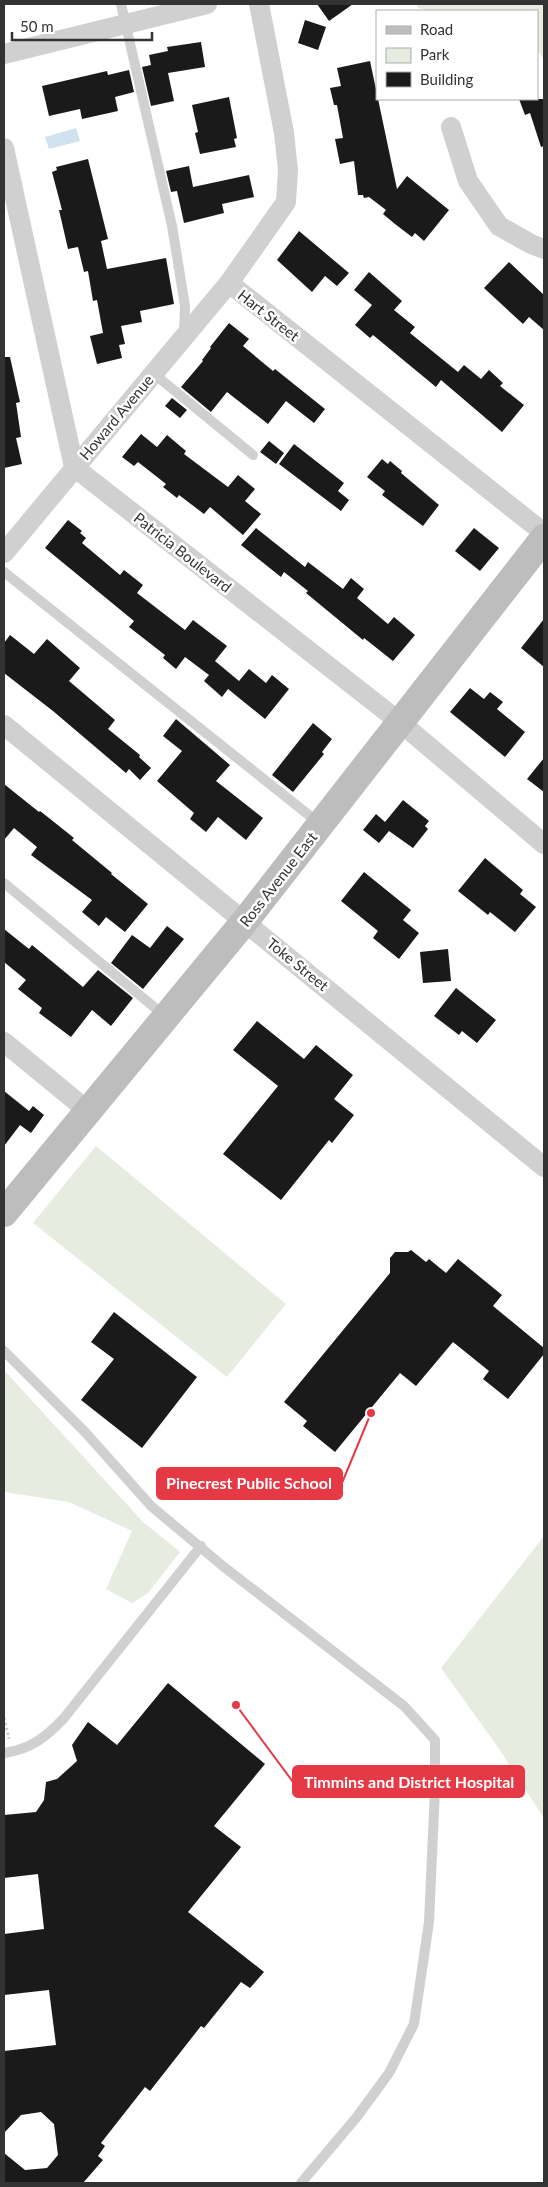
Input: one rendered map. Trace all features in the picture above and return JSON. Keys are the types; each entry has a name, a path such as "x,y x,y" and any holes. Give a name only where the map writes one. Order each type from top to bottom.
{"main road":[{"name":"Ross Avenue East","path":"7,1202 88,1111 245,921 544,538"}],"street":[{"path":"4,54 207,4"},
{"name":"Hart Street","path":"259,4 284,133 288,170 286,202 229,283 544,533"},
{"path":"451,127 468,181 499,226 531,244 544,248"},
{"path":"4,148 74,467"},
{"name":"Howard Avenue","path":"4,553 229,283"},
{"name":"Patricia Boulevard","path":"74,467 401,723 544,844"},
{"name":"Toke Street","path":"4,725 544,1167"},
{"path":"4,1042 88,1111"}],"lane":[{"path":"121,4 172,226 185,306 184,336"},
{"path":"153,373 253,455"},
{"path":"4,572 321,825"},
{"path":"4,883 166,1016"},
{"path":"4,1351 85,1432 151,1506 232,1573 404,1706 435,1740 430,1922 414,2024 389,2073 356,2118 301,2183"},
{"path":"8,1753 22,1749 46,1737 64,1718 201,1546"}],"path":[{"path":"4,1718 8,1753"}],"green space":[{"path":"417,4 544,4 544,60 538,51 538,10 427,10 418,8"},
{"path":"96,1146 286,1304 227,1377 33,1223"},
{"path":"4,1370 143,1522 180,1552 148,1593 132,1603 106,1589 132,1531 69,1502 4,1492"},
{"path":"544,1536 544,1818 495,1743 441,1668"}],"water":[{"path":"76,128 80,141 49,149 45,137"}],"building":[{"path":"317,4 353,4 329,21"},
{"path":"305,20 326,27 318,50 298,43"},
{"path":"201,42 205,67 168,73 174,101 151,106 142,67 151,65 149,55 168,51 167,47"},
{"path":"370,61 376,89 376,100 378,100 397,189 407,176 449,210 424,241 415,233 412,237 395,224 383,214 386,210 369,197 364,198 363,195 358,195 354,161 340,164 335,139 343,138 337,105 334,105 330,88 341,86 337,68"},
{"path":"129,70 134,92 115,97 118,111 82,119 80,109 49,116 42,86 107,71 108,75"},
{"path":"229,97 237,138 234,139 236,147 200,154 195,133 198,132 192,105"},
{"path":"544,99 544,146 541,147 530,113 525,115 519,100"},
{"path":"88,159 108,239 101,241 107,269 166,258 174,304 140,311 142,322 121,326 125,344 119,345 122,358 97,364 90,336 103,333 97,300 93,301 88,271 84,272 78,247 68,249 59,210 62,210 52,172 57,170 56,167"},
{"path":"189,166 193,187 249,175 254,197 222,204 224,213 184,223 177,191 171,192 166,171"},
{"path":"299,231 349,273 337,286 325,276 312,292 277,260"},
{"path":"509,262 544,295 544,330 529,317 523,324 484,288"},
{"path":"369,272 402,301 394,310 415,327 410,333 458,372 464,365 481,379 489,370 503,383 500,386 524,405 502,432 441,380 436,387 373,335 370,338 355,325 372,305 354,290"},
{"path":"229,323 249,339 243,346 273,371 275,369 325,409 314,423 286,401 268,424 227,392 211,412 181,387 203,361 210,347"},
{"path":"4,357 10,357 20,402 16,403 21,437 16,438 22,464 4,468"},
{"path":"172,398 187,410 180,418 165,406"},
{"path":"141,434 157,447 167,435 186,451 184,454 228,487 238,475 255,489 245,501 261,514 243,535 210,507 204,514 179,495 177,498 163,487 166,484 138,462 134,466 122,457"},
{"path":"269,441 284,453 276,464 260,452"},
{"path":"294,444 344,483 338,491 349,500 341,511 279,464"},
{"path":"382,459 388,464 390,461 402,471 401,473 439,505 423,526 382,495 385,491 367,477"},
{"path":"68,520 82,531 80,533 86,538 82,543 120,575 124,570 143,585 137,593 185,630 193,620 227,646 215,661 239,681 249,669 266,683 272,675 289,689 265,719 228,689 222,697 204,681 209,675 185,657 176,669 163,658 165,655 129,627 134,621 45,548"},
{"path":"256,528 305,567 308,562 343,589 351,578 364,589 357,598 388,624 394,617 415,635 393,661 364,638 363,640 306,593 308,591 284,572 281,577 241,545"},
{"path":"474,528 499,548 480,571 455,551"},
{"path":"544,619 544,667 521,648"},
{"path":"10,635 34,654 47,639 80,668 69,681 115,720 108,729 140,755 139,757 151,768 140,780 129,769 126,773 53,711 4,673 4,643"},
{"path":"470,688 484,699 490,692 503,702 497,709 525,732 505,757 450,712"},
{"path":"176,719 230,765 216,781 263,818 246,840 218,817 206,832 190,819 194,813 157,781 182,751 163,736"},
{"path":"313,723 332,739 322,752 324,754 293,792 272,775"},
{"path":"544,758 544,792 527,779"},
{"path":"4,784 74,838 72,840 148,904 125,932 106,917 99,926 82,912 92,900 31,855 37,847 14,828 4,840"},
{"path":"403,800 429,821 425,826 428,829 413,848 389,831 379,843 363,830 376,814 385,822"},
{"path":"485,858 523,890 520,894 536,907 515,932 490,912 488,915 458,891"},
{"path":"364,872 411,910 403,920 419,933 399,959 373,938 378,931 341,901"},
{"path":"167,926 184,939 143,989 111,963 132,935 150,948"},
{"path":"4,929 29,949 32,945 83,987 98,970 133,998 111,1026 92,1010 71,1037 39,1013 42,1008 18,989 26,980 4,962"},
{"path":"448,949 451,981 423,983 420,952"},
{"path":"456,988 496,1020 477,1043 462,1031 459,1035 434,1016"},
{"path":"257,1021 304,1059 316,1045 353,1075 334,1099 354,1115 332,1143 329,1140 281,1200 223,1154 278,1086 233,1050"},
{"path":"4,1091 29,1111 33,1106 44,1115 31,1133 20,1125 4,1146"},
{"path":"411,1250 426,1262 429,1259 446,1273 458,1259 502,1295 493,1306 544,1348 544,1354 508,1399 483,1379 489,1371 453,1342 416,1386 400,1373 335,1452 303,1426 307,1421 284,1402 390,1273 390,1258 395,1252 408,1252"},
{"path":"114,1312 197,1377 142,1448 81,1400 114,1359 91,1342"},
{"path":"168,1683 265,1764 214,1826 241,1847 188,1912 264,1972 250,1988 241,1982 204,2028 201,2026 150,2091 145,2087 101,2143 105,2146 98,2156 103,2160 83,2183 4,2183 4,2153 25,2170 47,2168 58,2155 54,2124 41,2112 21,2115 4,2133 4,2051 56,2045 49,1990 4,1995 4,1934 44,1929 38,1874 4,1878 4,1815 36,1812 44,1800 46,1782 57,1779 77,1761 72,1745 88,1722 117,1745"}],"place":[{"name":"Pinecrest Public School","path":"371,1413"},
{"name":"Timmins and District Hospital","path":"236,1705"}]}
